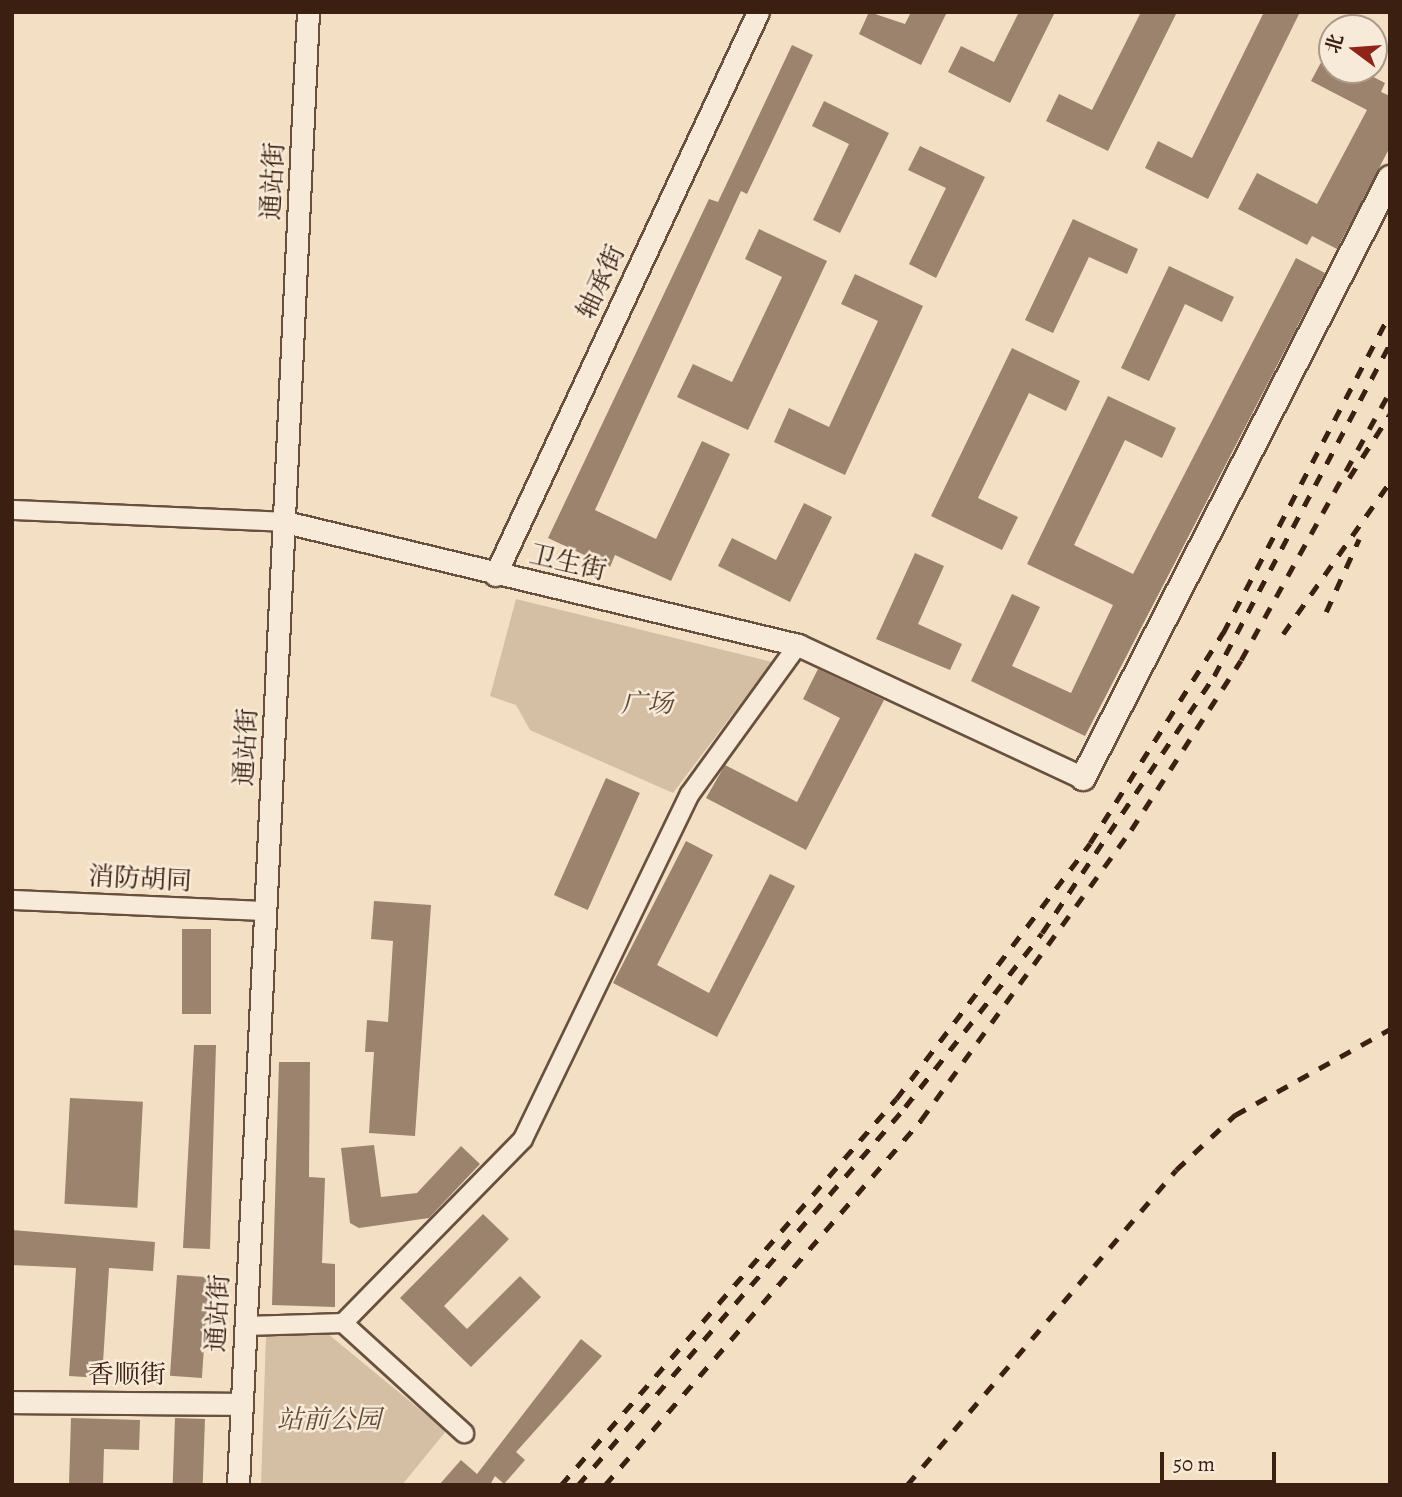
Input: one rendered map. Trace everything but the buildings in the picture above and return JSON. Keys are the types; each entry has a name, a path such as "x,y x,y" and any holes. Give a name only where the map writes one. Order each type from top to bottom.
{"main road":[{"path":"1083,778 1390,178"}],"street":[{"name":"通站街","path":"238,1485 308,12"},
{"name":"轴承街","path":"495,575 758,12"},
{"name":"卫生街","path":"12,510 285,522 495,575 798,645 1083,778"},
{"path":"246,1326 342,1323 523,1139 691,794 798,645"},
{"name":"消防胡同","path":"12,900 266,911"},
{"path":"342,1323 464,1433"},
{"name":"香顺街","path":"12,1402 242,1404"}],"green space":[{"name":"广场","path":"516,599 772,662 673,793 530,730 516,705 490,696"},
{"name":"站前公园","path":"328,1334 446,1431 402,1485 261,1485 266,1336"}],"railway":[{"path":"561,1485 896,1099 1090,843 1223,633 1390,313"},
{"path":"578,1485 905,1107 1042,933 1214,676 1390,343"},
{"path":"605,1485 921,1120 1131,830 1241,660 1390,391"},
{"path":"1349,478 1390,414"},
{"path":"1283,634 1390,482"},
{"path":"1326,612 1359,539"},
{"path":"907,1485 1176,1170 1235,1115 1390,1029"}]}
